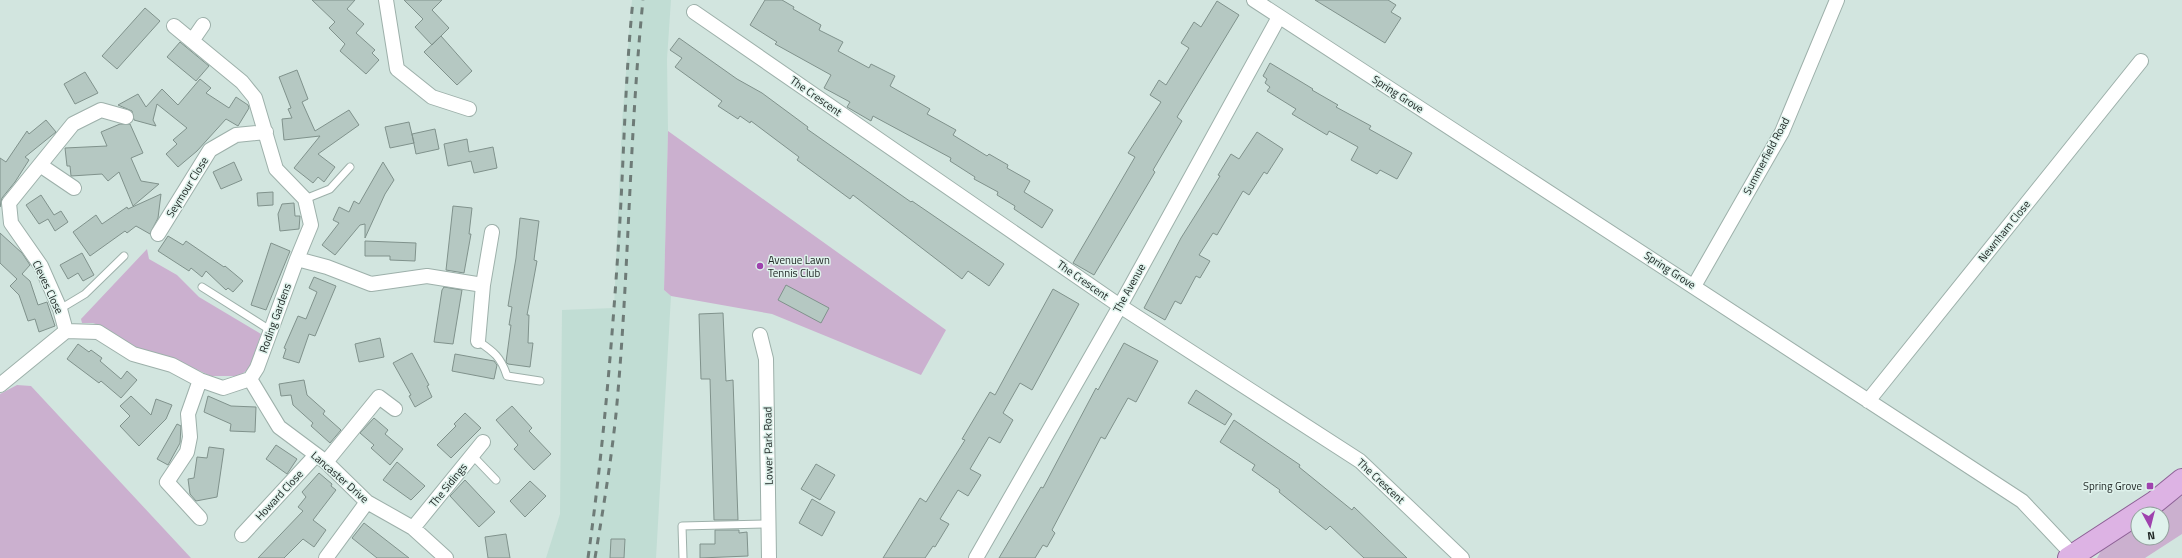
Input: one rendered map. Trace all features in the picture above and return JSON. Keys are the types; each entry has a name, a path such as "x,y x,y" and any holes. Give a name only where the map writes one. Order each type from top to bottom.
{"main road":[{"path":"2071,557 2155,502 2182,480"}],"street":[{"path":"386,0 397,69 432,97 469,109"},
{"name":"Spring Grove","path":"1254,0 2022,501 2071,557"},
{"name":"Summerfield Road","path":"1694,286 1782,132 1838,0"},
{"name":"The Crescent","path":"694,12 1120,306 1360,461 1462,558"},
{"name":"The Avenue","path":"976,558 1120,306 1279,17"},
{"path":"192,41 202,25"},
{"name":"Roding Gardens","path":"174,26 247,87 256,98 276,170 304,199 311,226 297,259 257,368 250,379"},
{"name":"Newnham Close","path":"1868,401 2140,62"},
{"name":"Cleves Close","path":"66,331 60,309 41,266 11,223 9,203 73,124 101,110 126,117"},
{"name":"Seymour Close","path":"158,234 210,150 236,135 266,132"},
{"path":"40,165 74,188"},
{"path":"478,341 483,285 492,232"},
{"path":"297,259 327,267 371,284 427,276 483,285"},
{"path":"0,385 66,331 98,332 134,354 172,365 200,380 223,388 250,379"},
{"name":"Lower Park Road","path":"760,335 766,359 770,558"},
{"name":"Lancaster Drive","path":"250,379 279,427 321,459 367,502 413,528 444,554 446,558"},
{"path":"200,380 188,414 190,437 187,452 167,482 200,518"},
{"name":"Howard Close","path":"242,535 321,459 379,397 395,409"},
{"name":"The Sidings","path":"413,528 483,442"},
{"path":"326,558 367,502"}],"lane":[{"path":"304,199 330,189 350,167"},
{"path":"60,309 86,294 124,256"},
{"path":"202,287 270,330"},
{"path":"478,341 492,350 503,361 508,376 540,381"},
{"path":"472,455 496,480"},
{"path":"683,558 682,526 769,524"}],"shaded area":[{"path":"632,0 671,0 667,59 668,131 664,290 671,296 656,558 546,558 560,514 562,310 614,308 622,122"},
{"name":"Avenue Lawn Tennis Club","path":"668,131 946,330 921,375 772,314 671,296 664,290"},
{"path":"147,249 149,259 177,275 199,297 261,334 250,367 240,376 211,376 178,361 138,349 104,327 93,323 82,323 81,319"},
{"path":"17,385 31,386 191,558 0,558 0,394"},
{"path":"2182,496 2182,534 2170,542 2170,506 2166,506"},
{"path":"2130,528 2130,546 2164,546 2145,558 2097,558 2105,544"}],"building":[{"path":"312,0 355,0 347,9 364,24 356,33 375,50 372,53 379,60 366,74 340,51 345,44 329,28 335,22"},
{"path":"404,0 442,0 432,10 449,28 432,45 415,27 423,19"},
{"path":"765,0 782,0 794,7 793,9 821,25 819,30 843,42 838,51 869,68 871,64 895,76 890,86 930,109 927,114 956,130 953,135 987,156 989,154 1008,165 1007,168 1030,181 1024,192 1053,210 1042,228 1014,209 1015,206 997,195 998,192 974,179 975,177 950,161 951,158 873,116 871,121 847,107 850,102 824,88 831,75 775,44 777,42 750,25"},
{"path":"1315,0 1388,0 1396,5 1391,12 1401,18 1385,43"},
{"path":"1217,1 1239,15 1177,117 1182,121 1153,170 1155,172 1094,275 1073,263 1135,157 1128,153 1161,102 1150,95 1159,80 1166,85 1189,48 1181,43 1194,22 1201,27"},
{"path":"145,8 160,21 117,69 102,56"},
{"path":"441,36 472,71 457,85 424,52"},
{"path":"679,38 737,79 762,93 808,127 807,129 911,202 912,201 1004,264 989,286 968,271 962,279 853,195 850,199 797,160 799,157 751,121 750,123 740,116 738,119 718,106 722,101 675,67 682,58 670,50"},
{"path":"180,42 209,66 196,81 167,57"},
{"path":"1270,63 1338,105 1336,107 1371,126 1369,129 1412,153 1397,179 1380,170 1377,174 1351,160 1358,147 1329,131 1327,135 1292,114 1296,109 1267,91 1270,87 1265,83 1267,79 1263,76"},
{"path":"297,70 308,99 302,102 315,131 349,110 359,125 318,154 335,167 324,182 318,177 313,183 294,168 320,136 284,140 282,119 292,118 288,109 291,108 279,77"},
{"path":"85,72 98,93 75,104 64,84"},
{"path":"200,79 211,88 206,93 229,108 236,97 248,105 249,108 238,126 226,119 197,151 178,167 166,154 177,144 173,140 187,128 157,104 153,120 156,126 134,120 132,111 118,105 138,94 146,107 162,89 178,105"},
{"path":"46,120 56,132 25,157 29,160 15,182 2,198 0,207 0,158 6,162 27,131 29,134"},
{"path":"409,122 414,143 390,148 385,127"},
{"path":"120,124 130,124 143,153 131,158 141,181 159,184 133,206 119,172 108,181 102,174 71,176 70,166 67,166 65,148 107,146 101,132"},
{"path":"435,129 439,149 416,154 412,134"},
{"path":"1257,132 1283,149 1267,174 1264,172 1249,195 1243,191 1217,235 1213,233 1199,255 1210,261 1200,278 1196,276 1181,304 1175,301 1165,320 1144,308 1181,238 1220,176 1218,175 1231,154 1239,159"},
{"path":"467,139 469,152 493,147 497,168 474,173 471,161 448,166 444,144"},
{"path":"234,162 242,180 221,189 213,172"},
{"path":"383,162 394,180 385,194 365,238 365,224 360,225 335,255 322,245 339,223 333,220 339,207 349,212 354,201 359,204"},
{"path":"273,192 273,205 258,206 257,193"},
{"path":"161,194 158,218 150,234 136,226 127,233 125,231 90,256 73,232 96,215 102,224 127,207 128,209"},
{"path":"41,195 54,215 61,211 68,222 55,231 48,219 39,224 26,205"},
{"path":"294,203 295,216 300,216 299,229 280,231 278,214 282,204"},
{"path":"453,206 472,208 469,234 471,234 464,273 446,270"},
{"path":"520,218 539,221 534,260 537,261 527,315 529,315 528,343 533,343 530,367 508,364 506,362 512,307 508,306 516,258"},
{"path":"0,233 22,253 30,265 22,274 30,281 38,305 47,302 55,326 39,332 35,319 28,321 19,295 10,286 17,279 0,263"},
{"path":"168,236 183,245 186,241 224,267 225,266 243,281 233,292 228,288 226,290 206,271 202,277 191,268 189,271 158,251"},
{"path":"365,241 416,243 415,261 390,260 390,256 365,256"},
{"path":"271,243 290,251 266,310 251,305"},
{"path":"82,253 94,275 83,281 78,273 68,279 60,265"},
{"path":"314,277 336,286 315,336 309,334 299,363 283,358 286,349 284,348 298,316 306,319 317,292 309,288"},
{"path":"786,285 829,308 821,323 778,300"},
{"path":"444,287 462,290 453,344 434,342 442,290"},
{"path":"1053,289 1079,304 1032,390 1020,383 1003,413 1013,420 1000,443 989,437 970,469 981,475 968,496 958,490 940,519 949,524 935,547 933,546 925,558 883,558 920,498 926,502 965,440 962,439 990,392 995,395"},
{"path":"723,313 726,381 733,380 738,520 714,520 710,379 701,379 699,314"},
{"path":"380,338 384,357 359,362 355,344"},
{"path":"1124,343 1158,361 1136,402 1128,398 1105,439 1101,437 1052,530 1055,533 1047,547 1043,545 1035,558 999,558 1041,487 1043,488 1096,388 1098,390"},
{"path":"78,344 89,352 91,350 102,358 100,361 121,379 127,371 137,380 121,398 101,381 99,383 67,359"},
{"path":"412,353 429,385 427,386 432,397 415,407 409,396 411,395 393,363"},
{"path":"455,354 494,361 497,365 494,379 452,371"},
{"path":"304,380 307,395 325,411 323,414 341,430 330,443 311,426 313,423 293,405 291,395 281,396 279,384"},
{"path":"1196,390 1232,414 1225,425 1188,403"},
{"path":"131,396 151,415 156,399 172,405 166,419 139,446 120,426 130,416 120,406"},
{"path":"208,396 231,406 256,407 255,432 230,431 231,424 204,412"},
{"path":"512,406 532,428 529,431 551,454 534,470 514,449 518,445 496,420"},
{"path":"465,413 481,428 451,458 437,445 456,426 454,424"},
{"path":"374,418 388,430 385,434 403,449 390,465 371,448 374,445 360,433"},
{"path":"1234,420 1300,465 1299,467 1352,510 1354,507 1407,558 1364,558 1330,526 1326,530 1279,492 1280,490 1252,470 1255,465 1220,442"},
{"path":"177,424 181,426 180,443 168,465 157,459"},
{"path":"276,445 297,459 287,474 266,459"},
{"path":"209,447 224,449 217,497 196,501 190,494 188,479 194,478 197,457 207,458"},
{"path":"397,462 425,486 411,500 383,480"},
{"path":"816,464 835,475 820,500 801,489"},
{"path":"319,473 332,484 331,486 336,490 313,520 326,530 314,547 303,539 284,558 258,558 303,511 298,507 306,497 302,492"},
{"path":"465,480 495,512 479,527 450,496"},
{"path":"530,481 546,496 525,517 510,501"},
{"path":"812,499 835,512 822,536 799,523"},
{"path":"364,523 409,558 377,558 352,538"},
{"path":"715,530 739,530 739,533 747,532 748,556 700,558 700,544 715,544"},
{"path":"506,534 510,558 488,558 485,537"},
{"path":"611,539 625,539 624,558 610,558"}],"railway":[{"path":"588,558 603,438 610,357 619,236 626,88 633,0"},
{"path":"595,558 616,414 624,310 638,52 643,0"}],"place":[{"name":"Avenue Lawn Tennis Club","path":"760,266"},
{"name":"Spring Grove","path":"2150,486"}]}
